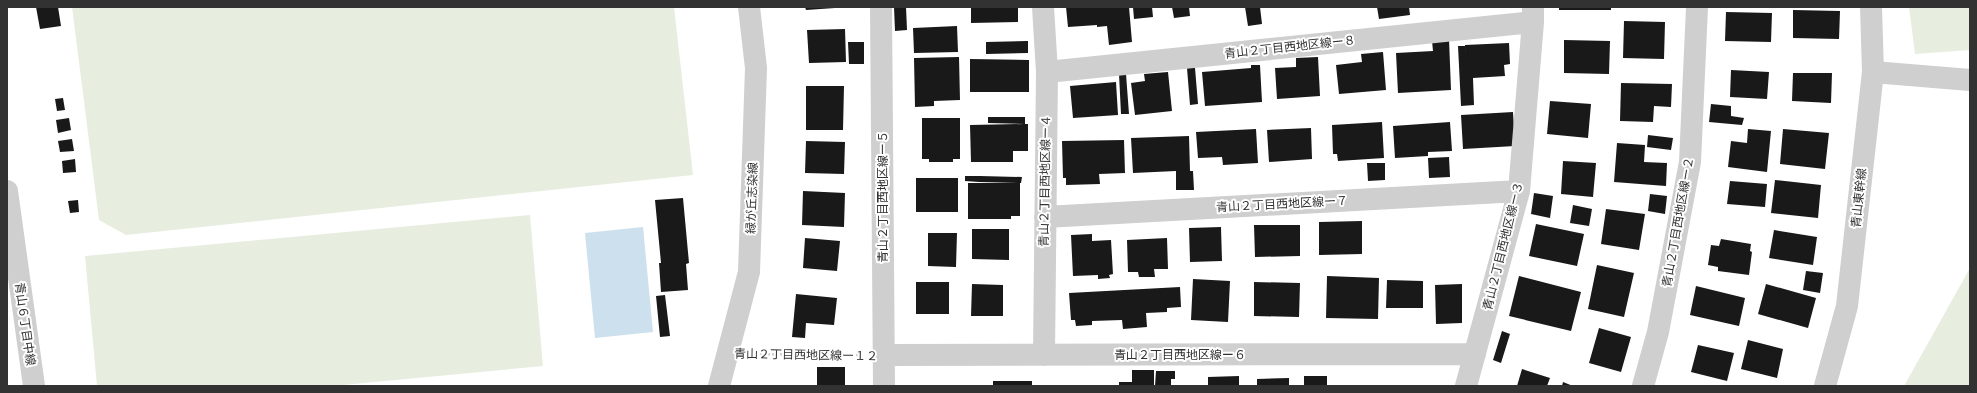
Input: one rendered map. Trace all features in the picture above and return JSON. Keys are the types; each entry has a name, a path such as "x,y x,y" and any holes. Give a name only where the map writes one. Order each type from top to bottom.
{"street":[{"name":"緑が丘志染線","path":"719,386 750,272 756,68 749,7"},
{"name":"青山２丁目西地区線ー５","path":"881,7 884,386"},
{"name":"青山２丁目西地区線ー４","path":"1042,7 1047,72 1044,356"},
{"name":"青山２丁目西地区線ー２","path":"1643,386 1658,332 1690,162 1697,7"},
{"name":"青山東幹線","path":"1825,386 1848,306 1873,72 1871,7"},
{"name":"青山２丁目西地区線ー８","path":"1047,72 1533,14"},
{"name":"青山２丁目西地区線ー３","path":"1466,386 1519,191 1533,14"},
{"path":"1873,72 1970,80"},
{"name":"青山６丁目中線","path":"7,191 15,307 34,386"},
{"name":"青山２丁目西地区線ー７","path":"1045,217 1519,191"},
{"name":"青山２丁目西地区線ー６","path":"884,356 1475,354"}],"path":[{"name":"青山２丁目西地区線ー１２","path":"728,354 884,356"}],"shaded area":[{"path":"72,7 674,7 693,175 126,235 99,220"},
{"path":"1909,7 1970,7 1970,50 1915,54"},
{"path":"530,215 543,366 332,386 97,386 85,256"},
{"path":"1970,268 1970,386 1904,386"}],"water":[{"path":"643,227 653,332 595,338 585,233"}],"building":[{"path":"36,7 58,7 61,26 40,29"},
{"path":"805,7 835,7 835,8 806,10"},
{"path":"894,7 906,7 907,30 895,31"},
{"path":"971,7 1018,7 1018,22 971,23"},
{"path":"1066,7 1129,7 1132,42 1109,45 1107,26 1097,27 1097,25 1068,27"},
{"path":"1133,7 1152,7 1153,17 1134,19"},
{"path":"1172,7 1189,7 1190,16 1174,18"},
{"path":"1245,7 1260,7 1262,24 1248,26"},
{"path":"1377,7 1409,7 1410,15 1379,19"},
{"path":"1559,7 1611,7 1611,10 1559,10"},
{"path":"1793,10 1840,11 1839,39 1793,38"},
{"path":"1726,12 1772,13 1771,42 1725,41"},
{"path":"1624,21 1665,22 1664,59 1623,58"},
{"path":"957,26 958,52 914,53 913,28"},
{"path":"845,29 846,62 809,63 807,30"},
{"path":"1449,39 1451,90 1398,93 1396,53 1433,51 1432,41"},
{"path":"1564,40 1610,41 1609,74 1564,73"},
{"path":"1028,41 1028,53 986,54 986,42"},
{"path":"848,42 864,42 864,64 849,64"},
{"path":"1509,43 1510,64 1504,65 1505,76 1473,78 1474,105 1461,106 1458,46 1465,46 1466,78 1465,45"},
{"path":"1383,52 1386,90 1339,94 1336,65 1362,62 1361,54"},
{"path":"959,57 960,100 934,101 934,106 915,107 914,58"},
{"path":"1318,57 1320,96 1277,99 1275,68 1296,67 1296,58"},
{"path":"970,59 1029,60 1029,92 970,92"},
{"path":"1251,65 1260,65 1262,102 1205,106 1202,72 1251,68"},
{"path":"1187,68 1195,68 1198,104 1190,105"},
{"path":"1731,70 1769,72 1767,99 1730,97"},
{"path":"1168,72 1172,111 1135,115 1131,83 1145,81 1144,74"},
{"path":"1793,73 1832,73 1831,103 1792,101"},
{"path":"1119,74 1126,74 1129,114 1121,114"},
{"path":"1116,82 1118,115 1073,118 1070,86"},
{"path":"1621,83 1672,84 1671,107 1654,106 1653,122 1620,121"},
{"path":"806,86 844,86 843,130 806,130"},
{"path":"63,98 65,110 57,111 55,99"},
{"path":"1550,101 1591,104 1588,138 1547,134"},
{"path":"1711,104 1731,106 1731,116 1744,118 1742,125 1709,122"},
{"path":"1513,112 1515,146 1463,149 1461,115"},
{"path":"988,117 1025,117 1025,124 988,123"},
{"path":"69,118 71,130 58,133 56,120"},
{"path":"922,118 960,118 960,159 953,159 953,162 929,162 929,159 922,159"},
{"path":"1382,122 1384,158 1338,161 1337,154 1333,154 1332,125"},
{"path":"1450,122 1452,151 1428,152 1428,156 1395,158 1393,126"},
{"path":"1028,124 1028,151 1013,151 1013,162 971,162 970,125"},
{"path":"1311,128 1312,159 1269,162 1267,130"},
{"path":"1256,129 1258,163 1223,165 1222,157 1198,158 1196,132"},
{"path":"1748,129 1771,131 1767,172 1728,167 1731,141 1747,143"},
{"path":"1783,129 1829,133 1825,169 1780,164"},
{"path":"1648,135 1673,138 1671,150 1647,147"},
{"path":"1189,136 1190,171 1193,171 1194,190 1176,190 1176,171 1133,173 1131,138"},
{"path":"72,139 74,151 60,152 58,141"},
{"path":"1124,140 1125,173 1099,174 1100,184 1066,185 1066,178 1063,178 1062,141"},
{"path":"806,141 845,142 844,174 805,173"},
{"path":"1617,143 1645,145 1644,162 1667,163 1666,186 1614,182"},
{"path":"1449,157 1450,177 1429,178 1428,158"},
{"path":"75,159 76,172 63,173 62,161"},
{"path":"1563,161 1596,163 1593,197 1561,194"},
{"path":"1367,163 1385,163 1385,180 1368,181"},
{"path":"965,176 1022,177 1021,183 965,181"},
{"path":"916,178 958,178 958,212 916,212"},
{"path":"1775,180 1821,185 1818,218 1771,213"},
{"path":"1730,181 1767,184 1765,207 1727,204"},
{"path":"968,183 1020,183 1020,216 1011,216 1011,219 968,219"},
{"path":"803,191 845,193 844,227 802,225"},
{"path":"1534,193 1553,196 1550,218 1531,214"},
{"path":"1650,194 1667,196 1665,214 1648,211"},
{"path":"683,198 689,263 686,264 688,290 661,292 659,263 661,263 655,200"},
{"path":"78,200 79,212 70,213 68,201"},
{"path":"1573,205 1592,209 1589,226 1570,223"},
{"path":"1606,209 1645,214 1639,250 1601,244"},
{"path":"1362,221 1362,254 1319,255 1319,222"},
{"path":"1536,224 1584,234 1577,266 1529,256"},
{"path":"1254,225 1300,225 1300,256 1255,257"},
{"path":"1221,227 1222,261 1190,262 1189,228"},
{"path":"972,229 1009,229 1009,260 972,259"},
{"path":"1774,230 1817,237 1813,265 1769,258"},
{"path":"928,233 957,233 956,267 928,266"},
{"path":"1092,234 1092,241 1111,240 1113,274 1109,275 1110,278 1098,279 1098,275 1073,276 1071,235"},
{"path":"805,238 840,241 837,271 803,268"},
{"path":"1167,238 1168,269 1154,269 1155,277 1139,277 1138,272 1128,272 1127,240"},
{"path":"1721,239 1751,244 1750,251 1752,252 1749,275 1718,271 1718,267 1708,265 1711,245 1719,246"},
{"path":"1597,265 1634,273 1624,317 1588,309"},
{"path":"1806,271 1823,273 1820,293 1803,290"},
{"path":"1327,276 1379,278 1378,319 1326,318"},
{"path":"1519,276 1581,292 1571,331 1509,316"},
{"path":"1193,279 1230,281 1228,322 1191,320"},
{"path":"1387,280 1423,281 1423,308 1386,308"},
{"path":"916,282 949,282 949,314 916,314"},
{"path":"1254,282 1300,283 1299,317 1254,316"},
{"path":"972,284 1003,285 1003,316 971,316"},
{"path":"1462,284 1462,323 1436,324 1435,285"},
{"path":"1766,284 1816,298 1808,328 1758,314"},
{"path":"1696,286 1745,298 1739,326 1690,315"},
{"path":"1180,287 1181,307 1167,308 1167,312 1146,313 1147,327 1123,329 1122,320 1092,321 1092,325 1076,326 1075,320 1071,320 1069,293"},
{"path":"796,294 837,298 834,325 806,323 805,338 792,337"},
{"path":"665,295 670,336 660,337 656,296"},
{"path":"1599,328 1631,337 1621,372 1589,363"},
{"path":"1502,331 1510,334 1501,363 1493,360"},
{"path":"1748,340 1783,349 1777,378 1741,369"},
{"path":"1698,345 1734,353 1727,381 1691,372"},
{"path":"817,367 845,367 845,386 817,386"},
{"path":"1522,369 1550,378 1547,386 1517,386"},
{"path":"1132,370 1154,370 1154,386 1119,386 1119,382 1132,382"},
{"path":"1156,371 1175,371 1175,379 1171,379 1171,386 1155,386"},
{"path":"1239,376 1239,386 1208,386 1208,377"},
{"path":"1304,376 1327,376 1327,386 1304,386"},
{"path":"1289,378 1289,386 1257,386 1257,379"},
{"path":"993,381 1032,381 1032,386 993,386"},
{"path":"1563,382 1573,386 1562,386"}]}
